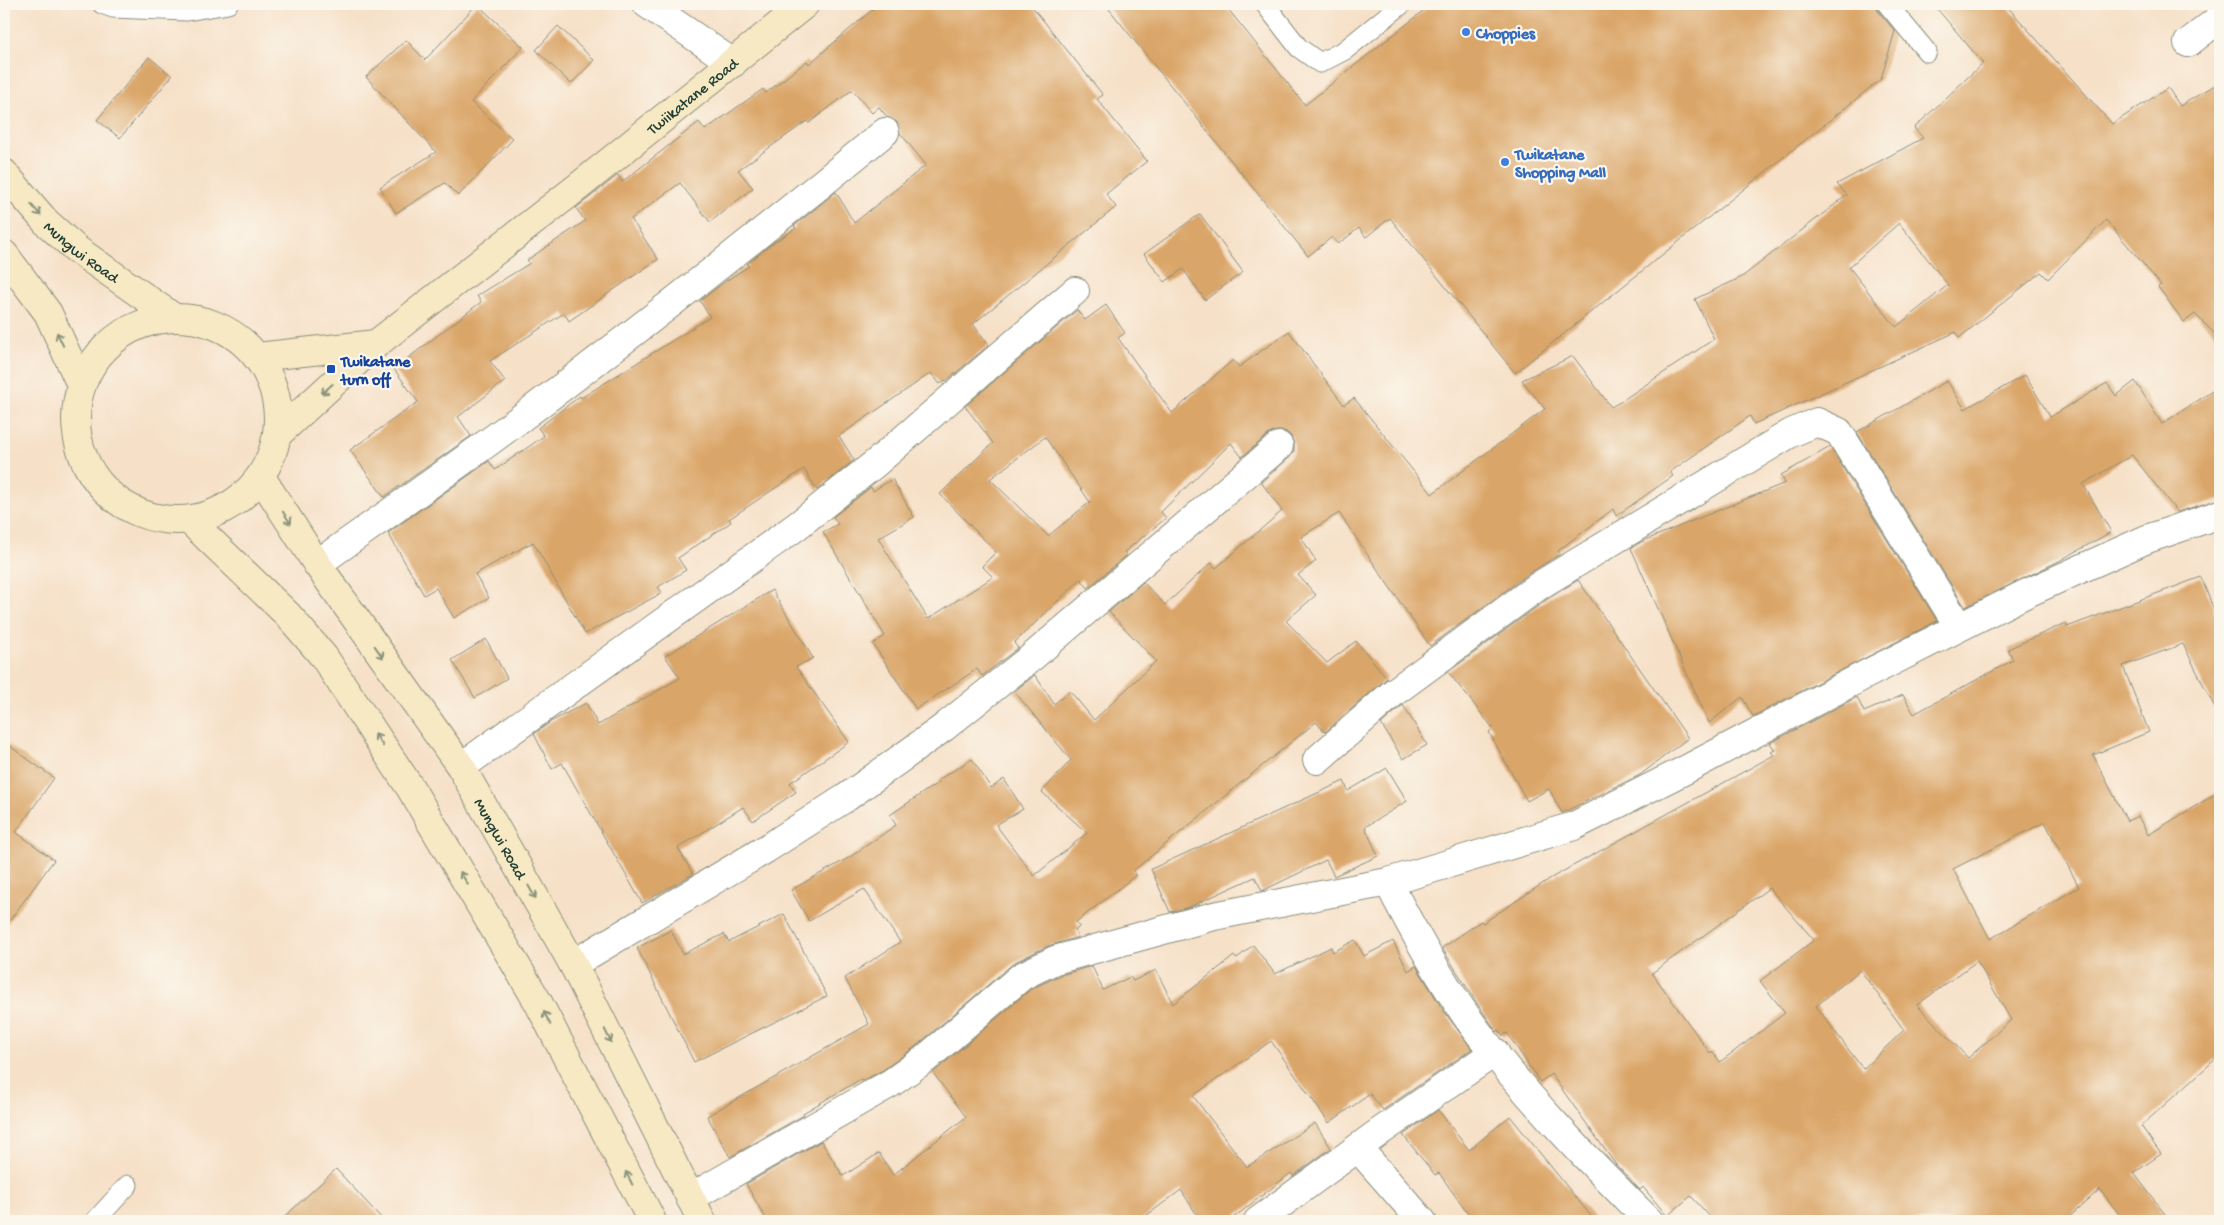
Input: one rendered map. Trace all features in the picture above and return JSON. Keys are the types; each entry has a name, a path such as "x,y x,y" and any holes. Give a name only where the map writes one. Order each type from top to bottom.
{"main road":[{"name":"Twiikatane Road","path":"278,434 376,344 579,186 805,4"},
{"name":"Mungwi Road","path":"4,173 46,222 76,248 173,317"},
{"path":"4,254 48,313 80,383"},
{"path":"173,317 205,322 234,336 257,357 271,381 278,407 278,434 272,457 261,477 242,498 218,513 190,520 155,519 122,506 96,483 80,452 74,418 80,383 95,357 117,336 144,323 173,317"},
{"path":"257,357 376,344"},
{"name":"Mungwi Road","path":"261,477 317,564 461,767 573,964 696,1210"},
{"path":"190,520 288,615 324,656 411,789 538,1002 652,1221"}],"street":[{"path":"647,4 732,63"},
{"path":"2188,42 2220,18"},
{"path":"317,564 504,430 691,289 762,234 886,132"},
{"path":"461,767 798,526 877,462 1075,291"},
{"path":"1317,760 1393,693 1540,584 1791,433 1817,422 1839,432 1959,628"},
{"path":"573,964 766,849 847,797 943,728 1032,657 1280,446"},
{"path":"696,1210 925,1059 1022,976 1036,967 1064,957 1214,916 1388,882 1574,826 2026,594 2147,539 2220,514"},
{"path":"1388,882 1415,936 1467,1017 1577,1149 1649,1221"},
{"path":"1258,1221 1495,1052"},
{"path":"1358,1148 1422,1221"}],"lane":[{"path":"111,5 188,11 228,4"},
{"path":"1265,4 1299,48 1320,63 1345,50 1396,6"},
{"path":"1887,4 1927,52"},
{"path":"95,1221 128,1185"}],"building":[{"path":"477,4 523,47 471,102 513,139 458,196 445,183 396,213 380,187 436,152 366,77 406,40 425,60"},
{"path":"879,4 1030,4 1103,95 1097,99 1147,161 1106,194 1116,207 973,324 989,345 946,381 940,384 931,373 839,436 854,460 817,490 804,469 729,519 731,522 678,558 686,570 658,587 662,593 585,634 533,542 475,574 489,598 454,618 436,588 424,595 388,533 489,461 495,470 544,436 538,428 580,396 581,398 710,317 700,301 749,266 747,264 773,243 796,228 794,226 836,192 854,223 926,165 900,133 897,122 887,117 879,107 872,113 852,90 809,123 807,121 738,170 753,188 710,222 680,183 631,219 658,259 569,321 564,313 490,361 505,381 458,417 471,436 384,497 350,450 418,402 394,369 481,302 477,296 530,263 527,260 585,221 576,208 618,175 622,182 699,122 705,130 763,89 766,93 807,61 809,64"},
{"name":"Twikatane Shopping Mall","path":"1105,4 1224,4 1305,105 1432,4 1876,4 1878,11 1895,31 1881,79 1515,373 1390,218 1366,237 1359,228 1338,244 1332,237 1308,256"},
{"path":"1933,4 2005,4 2112,124 2168,88 2180,106 2220,82 2220,339 2195,314 2184,322 2158,287 2161,285 2106,220 2048,279 2041,272 1959,338 1956,332 1754,424 1750,416 1670,472 1673,476 1616,516 1613,509 1558,551 1560,554 1531,572 1430,646 1339,513 1301,537 1316,561 1298,575 1316,595 1286,621 1327,663 1356,641 1387,678 1325,732 1316,722 1134,870 1136,875 1076,922 1079,927 1075,931 1078,937 1048,946 1015,962 915,1047 883,1070 862,1081 861,1079 803,1113 804,1115 730,1157 707,1116 869,1024 845,978 900,942 864,889 809,921 791,890 850,857 896,825 890,815 939,782 938,780 972,759 991,788 1004,779 1023,809 996,825 1034,876 1087,833 1042,792 1071,760 1014,691 1035,675 1054,704 1070,691 1094,720 1156,661 1109,612 1143,582 1165,605 1211,563 1216,568 1282,511 1261,482 1289,458 1294,452 1294,444 1291,436 1285,431 1276,431 1269,434 1242,457 1231,443 1161,512 1166,518 1124,552 1127,555 1088,588 1081,579 1014,643 1018,648 982,676 977,669 916,709 873,644 885,636 823,532 838,524 833,517 871,487 873,491 892,479 914,517 878,538 928,619 993,577 982,566 996,552 940,494 993,443 965,406 1077,310 1085,320 1106,305 1125,333 1118,338 1172,413 1233,360 1239,367 1289,331 1344,405 1354,398 1432,494 1545,409 1522,380 1573,356 1611,407 1714,339 1695,299 1742,277 1847,195 1837,184 1923,138 1914,128 1983,63","holes":["1899,223 1948,285 1896,327 1849,267","1045,437 1090,502 1048,536 990,479"]},
{"path":"558,26 594,60 571,84 536,50"},
{"path":"149,57 172,76 120,138 97,120"},
{"path":"1200,214 1243,272 1205,300 1183,269 1165,282 1144,254"},
{"path":"2025,375 2050,417 2107,383 2116,396 2135,381 2162,424 2220,386 2220,499 2177,512 2132,455 2083,484 2111,532 2059,561 1965,607 1857,432 1947,381 1965,409"},
{"path":"1830,447 1937,621 1753,716 1742,697 1709,723 1631,548 1641,542 1785,483 1781,475"},
{"path":"2201,577 2220,626 2220,718 2183,644 2123,666 2149,732 2093,755 2127,821 2138,816 2148,835 2220,791 2220,1055 2141,1126 2161,1154 2134,1173 2170,1221 2124,1221 2100,1189 2065,1221 1714,1221 1691,1196 1667,1216 1643,1187 1640,1190 1616,1165 1551,1074 1540,1082 1507,1033 1503,1036 1499,1030 1497,1032 1442,948 1481,921 1483,923 1551,878 1774,755 1771,752 1775,750 1770,743 1857,697 1864,712 1903,695 1914,714 2013,660 2008,649 2066,623 2067,627","holes":["2045,822 2079,887 1990,939 1953,869","1769,888 1814,940 1760,981 1785,1013 1720,1062 1712,1051 1710,1053 1652,973","1977,961 2011,1020 1968,1058 1917,1005","1860,970 1904,1030 1863,1069 1816,1006"]},
{"path":"1578,580 1688,738 1640,775 1562,813 1549,789 1527,801 1489,732 1493,728 1448,672 1549,598"},
{"path":"772,590 813,658 796,667 849,742 790,783 796,792 753,821 743,807 678,848 693,874 642,903 562,763 552,769 534,734 552,721 586,703 598,725 680,678 665,656"},
{"path":"486,639 507,678 475,698 452,660"},
{"path":"1403,705 1427,745 1403,759 1381,724"},
{"path":"4,742 54,778 16,832 54,860 4,928"},
{"path":"1387,768 1407,801 1365,827 1378,856 1334,876 1326,860 1262,891 1255,877 1189,907 1170,912 1151,869 1344,781 1348,791"},
{"path":"784,914 827,996 694,1062 637,948 671,930 683,954 724,934 729,942"},
{"path":"1355,940 1364,956 1393,941 1408,971 1416,966 1443,1010 1472,1049 1383,1110 1370,1094 1329,1123 1271,1041 1193,1096 1247,1167 1315,1123 1331,1148 1293,1176 1291,1173 1229,1221 1201,1221 1181,1190 1139,1221 767,1221 746,1184 821,1141 843,1176 879,1153 893,1175 966,1117 933,1073 1031,989 1061,975 1092,966 1103,990 1130,977 1133,981 1156,970 1173,1004 1234,956 1236,959 1253,945 1275,974 1331,947 1333,952"},
{"path":"1438,1110 1469,1150 1510,1116 1595,1221 1473,1221 1439,1173 1435,1175 1403,1135"},
{"path":"336,1169 384,1221 280,1221"}],"place":[{"name":"Choppies","path":"1466,32"},
{"name":"Twikatane Shopping Mall","path":"1505,162"},
{"name":"Twikatane turn off","path":"331,369"}]}
